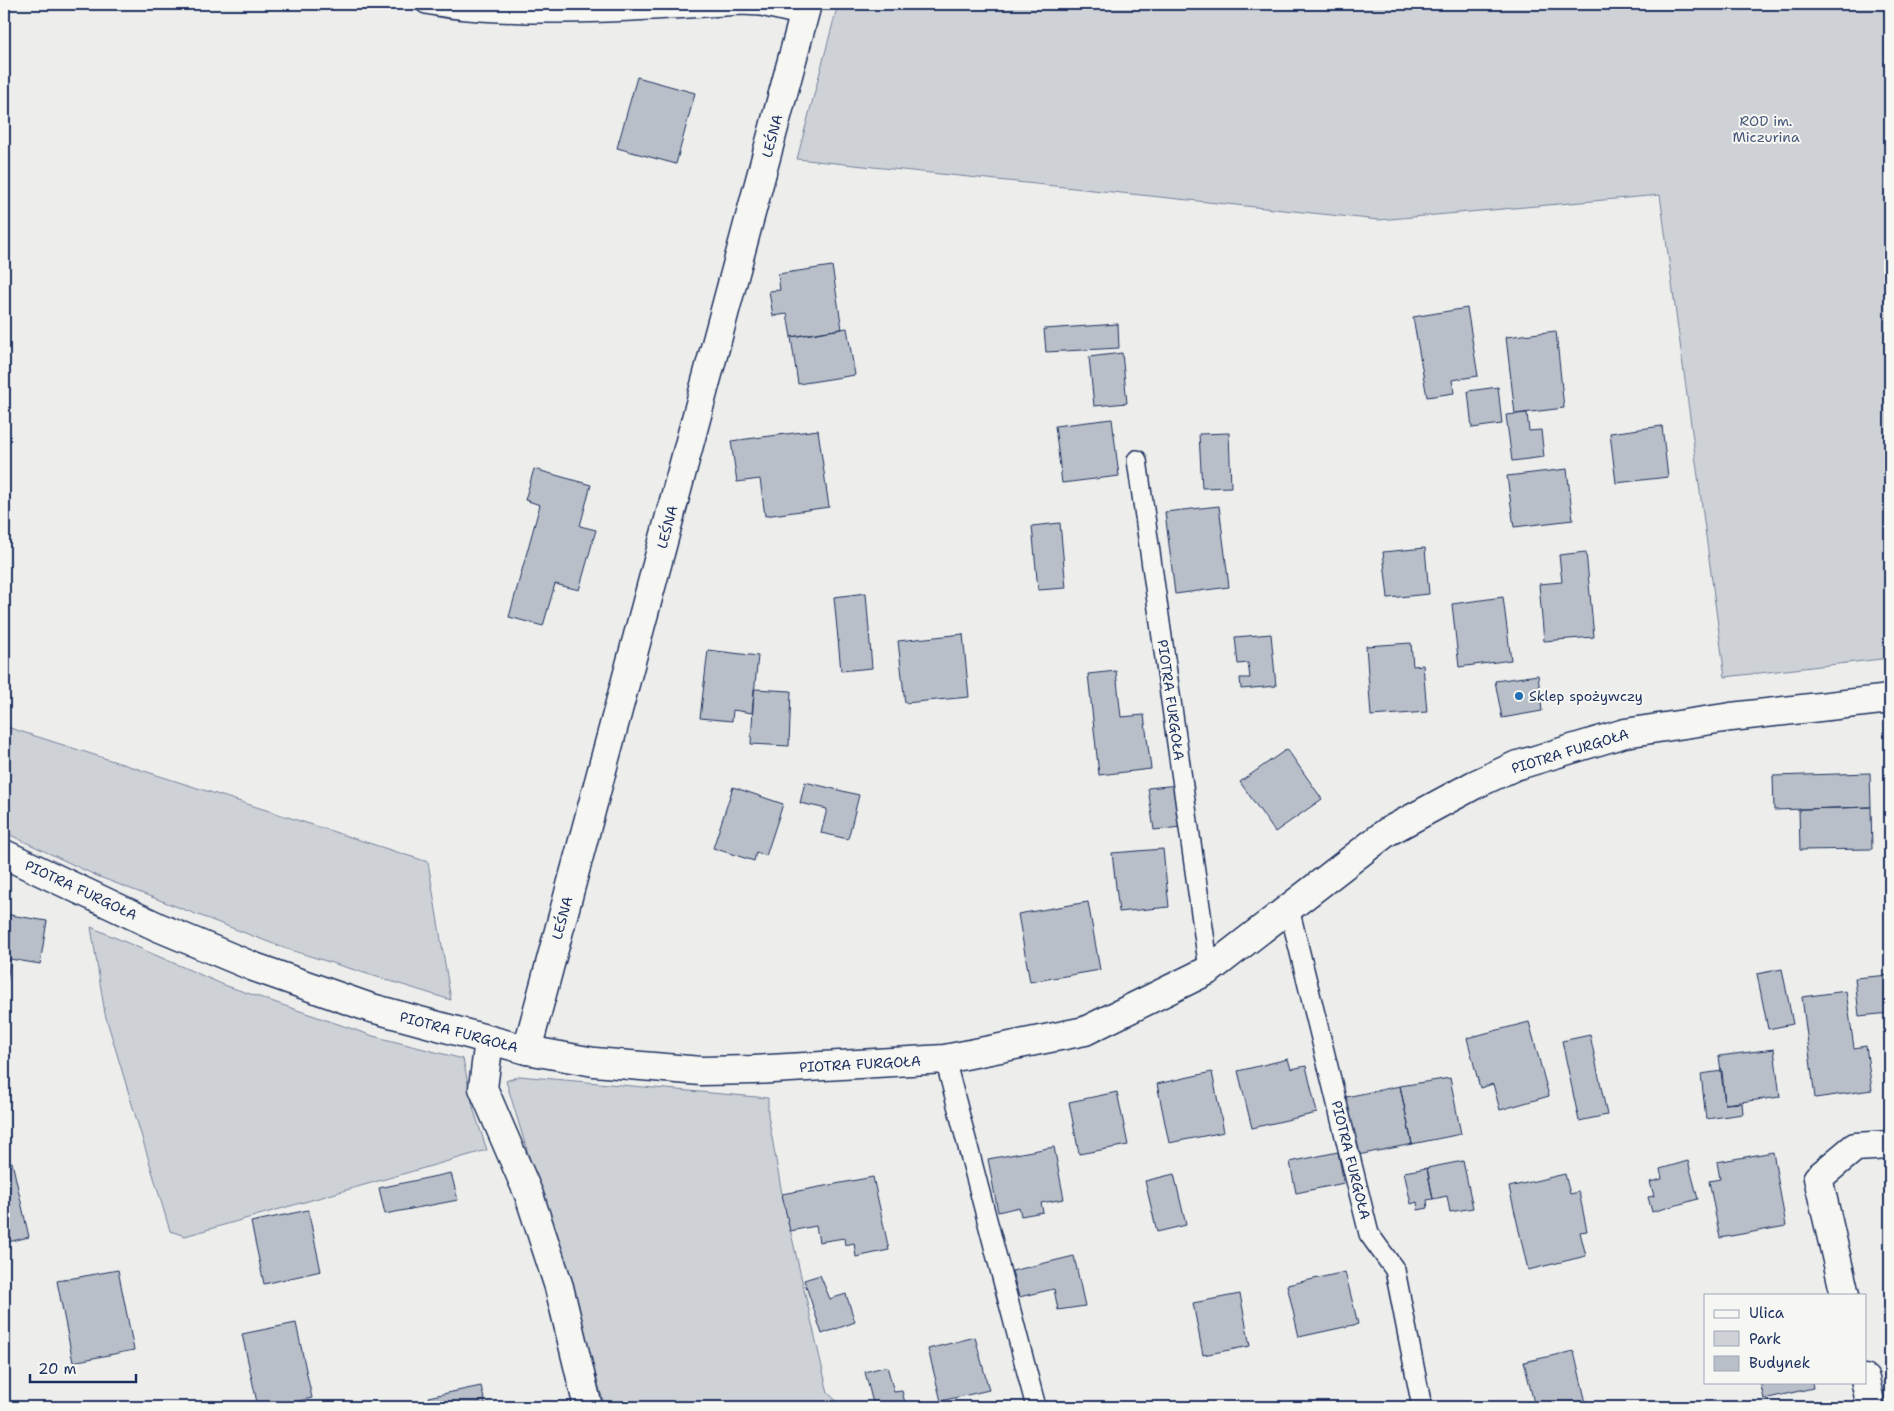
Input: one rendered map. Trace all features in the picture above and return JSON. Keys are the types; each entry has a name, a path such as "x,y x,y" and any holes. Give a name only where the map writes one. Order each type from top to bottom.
{"street":[{"name":"LEŚNA","path":"527,1050 806,10"},
{"name":"PIOTRA FURGOŁA","path":"4,854 158,927 254,967 368,1007 527,1050 594,1062 701,1070 754,1070 945,1059 1085,1031 1209,970 1387,832 1474,785 1515,766 1625,733 1731,717 1890,699"},
{"path":"489,1040 483,1088 529,1194 559,1287 588,1407"},
{"path":"1846,1294 1818,1178 1855,1147 1890,1145"},
{"path":"1866,1383 1872,1407"}],"lane":[{"path":"426,4 489,12 552,13 612,13 741,5 806,10"},
{"name":"PIOTRA FURGOŁA","path":"1138,460 1209,970"},
{"name":"PIOTRA FURGOŁA","path":"1289,908 1369,1234 1395,1270 1422,1407"},
{"path":"945,1059 1036,1407"}],"green space":[{"name":"ROD im. Miczurina","path":"838,4 1890,4 1890,658 1725,677 1660,195 1379,220 797,159"},
{"path":"4,726 428,862 451,1000 284,948 97,876 4,832"},
{"path":"91,927 224,985 373,1036 463,1059 474,1111 487,1150 185,1236 170,1231 105,1014"},
{"path":"519,1076 768,1098 768,1115 782,1194 828,1393 843,1407 605,1407 506,1081"}],"building":[{"path":"637,77 695,93 676,164 617,148"},
{"path":"832,266 842,329 791,337 787,314 773,316 769,291 780,290 778,274"},
{"path":"1467,308 1478,376 1452,380 1454,393 1427,397 1413,317"},
{"path":"1118,324 1119,348 1046,352 1044,329"},
{"path":"847,328 855,375 798,384 791,337"},
{"path":"1556,331 1564,408 1515,414 1506,337"},
{"path":"1122,353 1127,403 1094,406 1089,357"},
{"path":"1498,387 1502,424 1472,428 1468,391"},
{"path":"1527,413 1529,431 1541,430 1544,457 1512,461 1506,415"},
{"path":"1112,419 1119,476 1062,483 1055,426"},
{"path":"1662,426 1668,477 1616,483 1610,433"},
{"path":"818,430 829,507 765,516 760,479 737,482 731,441"},
{"path":"1229,433 1231,487 1202,488 1199,434"},
{"path":"534,469 591,485 580,526 596,530 579,590 555,584 543,626 509,617 540,505 525,500"},
{"path":"1567,469 1573,520 1514,527 1507,476"},
{"path":"1219,506 1229,587 1175,594 1165,512"},
{"path":"1060,523 1066,588 1038,590 1032,526"},
{"path":"1425,548 1429,594 1388,598 1383,552"},
{"path":"1586,552 1594,637 1544,641 1539,584 1562,582 1559,555"},
{"path":"866,593 872,668 841,671 834,597"},
{"path":"1503,597 1511,660 1459,667 1452,604"},
{"path":"963,634 969,697 905,703 898,641"},
{"path":"1271,634 1276,686 1241,689 1240,678 1250,678 1248,663 1238,664 1235,637"},
{"path":"1411,643 1413,666 1423,665 1427,712 1371,716 1366,646"},
{"path":"708,650 758,656 752,713 733,710 732,721 700,718"},
{"path":"1116,671 1121,717 1144,715 1151,769 1099,775 1088,674"},
{"name":"Sklep spożywczy","path":"1538,675 1542,711 1502,718 1495,681"},
{"path":"754,689 791,691 789,746 751,744"},
{"path":"1287,749 1322,799 1275,832 1240,782"},
{"path":"1870,773 1871,807 1774,810 1773,776"},
{"path":"805,782 859,795 848,839 821,833 827,809 800,803"},
{"path":"1178,785 1181,827 1154,830 1148,788"},
{"path":"733,787 783,804 766,856 756,852 754,861 713,848"},
{"path":"1871,807 1872,849 1800,850 1799,809"},
{"path":"1163,849 1169,907 1119,912 1112,853"},
{"path":"1088,902 1100,970 1030,982 1018,914"},
{"path":"4,914 47,921 40,964 10,959 7,982 4,981"},
{"path":"1782,969 1793,1024 1768,1029 1757,974"},
{"path":"1890,975 1890,1013 1859,1016 1855,978"},
{"path":"1846,991 1854,1048 1866,1046 1872,1090 1815,1098 1802,997"},
{"path":"1529,1022 1549,1096 1500,1110 1493,1084 1480,1088 1467,1038"},
{"path":"1590,1035 1607,1115 1579,1121 1562,1041"},
{"path":"1774,1049 1780,1097 1725,1104 1719,1056"},
{"path":"1288,1059 1291,1069 1306,1066 1317,1113 1252,1128 1238,1071"},
{"path":"1722,1071 1725,1104 1742,1103 1743,1114 1706,1119 1701,1074"},
{"path":"1212,1072 1224,1132 1169,1143 1157,1084"},
{"path":"1450,1078 1461,1134 1412,1144 1400,1086"},
{"path":"1400,1086 1412,1144 1358,1155 1346,1097"},
{"path":"1117,1092 1128,1145 1079,1154 1069,1102"},
{"path":"1054,1147 1064,1199 1041,1203 1043,1212 1021,1216 1019,1207 998,1212 988,1159"},
{"path":"1338,1152 1344,1183 1296,1193 1290,1162"},
{"path":"1773,1152 1786,1226 1720,1238 1709,1181 1720,1179 1717,1162"},
{"path":"1463,1161 1473,1208 1450,1212 1447,1196 1433,1199 1427,1168"},
{"path":"1688,1161 1698,1199 1652,1212 1648,1197 1654,1196 1650,1182 1662,1179 1660,1169"},
{"path":"12,1162 29,1237 4,1243 4,1164"},
{"path":"1427,1168 1433,1199 1427,1200 1428,1208 1418,1210 1417,1202 1411,1204 1404,1172"},
{"path":"451,1173 458,1200 385,1214 379,1188"},
{"path":"1174,1174 1186,1225 1157,1232 1145,1181"},
{"path":"1565,1174 1570,1194 1579,1192 1587,1231 1580,1232 1586,1256 1528,1270 1509,1187"},
{"path":"873,1177 889,1250 856,1257 854,1243 845,1245 844,1238 819,1242 816,1226 790,1231 782,1194"},
{"path":"308,1210 321,1271 264,1284 251,1222"},
{"path":"1074,1256 1085,1306 1058,1310 1054,1289 1019,1297 1012,1271"},
{"path":"118,1270 134,1350 73,1362 57,1281"},
{"path":"1345,1272 1358,1324 1299,1337 1287,1285"},
{"path":"820,1275 830,1299 846,1294 855,1322 822,1334 804,1280"},
{"path":"1240,1294 1250,1346 1203,1355 1193,1303"},
{"path":"296,1323 312,1398 269,1407 258,1407 242,1334"},
{"path":"975,1337 989,1390 941,1401 928,1349"},
{"path":"1574,1351 1586,1403 1570,1407 1535,1407 1524,1362"},
{"path":"887,1366 894,1392 902,1391 906,1407 874,1407 865,1372"},
{"path":"1760,1384 1812,1384 1813,1388 1764,1399"},
{"path":"481,1386 486,1407 431,1407 428,1397"}],"place":[{"name":"Sklep spożywczy","path":"1519,696"}]}
